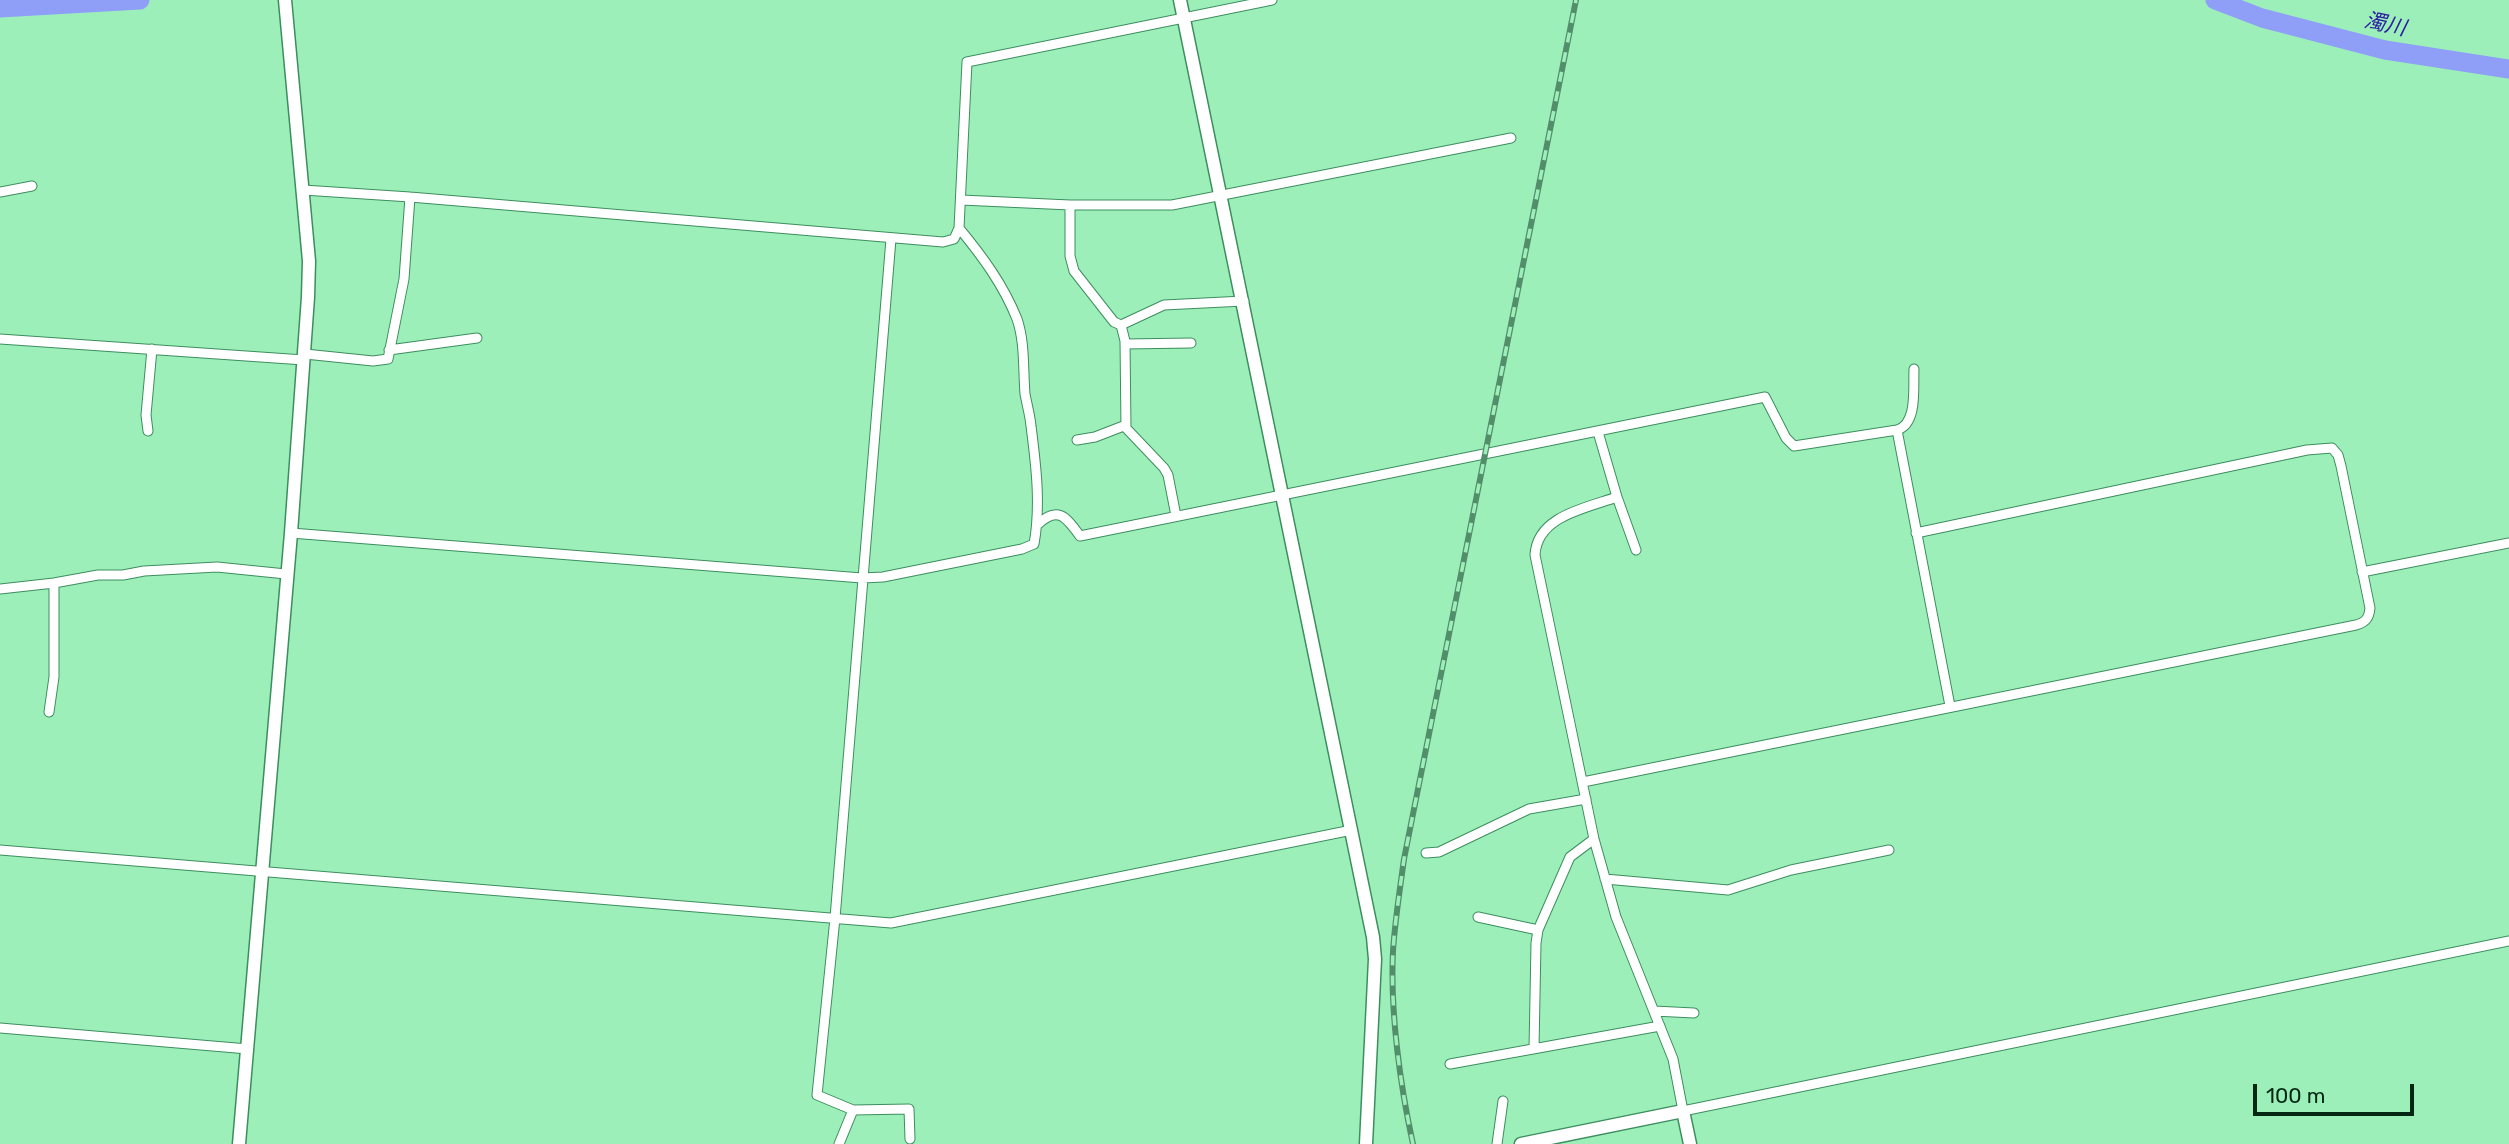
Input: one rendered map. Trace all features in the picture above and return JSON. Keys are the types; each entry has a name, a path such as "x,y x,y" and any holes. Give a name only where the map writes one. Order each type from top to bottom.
{"street":[{"path":"239,1144 305,357 309,261 285,0"},
{"path":"1180,0 1373,937 1375,959 1366,1144"},
{"path":"303,190 943,242 954,239 959,228 967,62 1272,0"},
{"path":"961,200 1161,206 1511,138"},
{"path":"0,192 32,186"},
{"path":"0,339 385,361 388,359 404,279 410,197"},
{"path":"1070,205 1070,257 1074,271 1114,322 1121,325 1164,305 1244,301"},
{"path":"291,533 862,578 883,577 1022,550 1034,544 1037,491 1017,320 992,268 959,228"},
{"path":"891,239 835,918 817,1096 853,1110 909,1109 910,1139"},
{"path":"1121,325 1125,344 1126,425 1130,434 1164,468 1175,516"},
{"path":"389,350 477,338"},
{"path":"1125,344 1191,343"},
{"path":"148,430 146,415 152,349"},
{"path":"1037,525 1047,516 1058,514 1067,518 1080,536 1765,397 1786,438 1794,446 1896,430 1906,425 1910,418 1914,369"},
{"path":"1077,440 1095,437 1126,425"},
{"path":"1896,430 1950,706"},
{"path":"1598,432 1636,550"},
{"path":"1583,782 2363,623 2369,615 2370,608 2338,455 2329,447 1916,533"},
{"path":"1617,497 1559,518 1543,531 1535,546 1535,555 1594,839 1616,917 1676,1072 1690,1144"},
{"path":"2362,572 2509,543"},
{"path":"0,589 98,575 123,575 144,570 217,567 286,574"},
{"path":"49,712 54,677 54,583"},
{"path":"1426,853 1443,850 1529,809 1586,799"},
{"path":"0,850 891,923 1352,830"},
{"path":"1534,1049 1538,930 1570,857 1594,839"},
{"path":"1605,879 1734,889 1791,870 1889,850"},
{"path":"1478,917 1538,930"},
{"path":"1521,1144 2509,942"},
{"path":"1654,1011 1694,1013"},
{"path":"1450,1063 1660,1026"},
{"path":"0,1028 247,1049"},
{"path":"1497,1144 1503,1101"},
{"path":"839,1144 853,1110"}],"waterway":[{"name":"濁川","path":"0,8 140,0"},
{"name":"濁川","path":"2215,0 2262,18 2385,50 2509,69"}],"railway":[{"path":"1413,1144 1400,1073 1392,974 1404,859 1576,0"}]}
